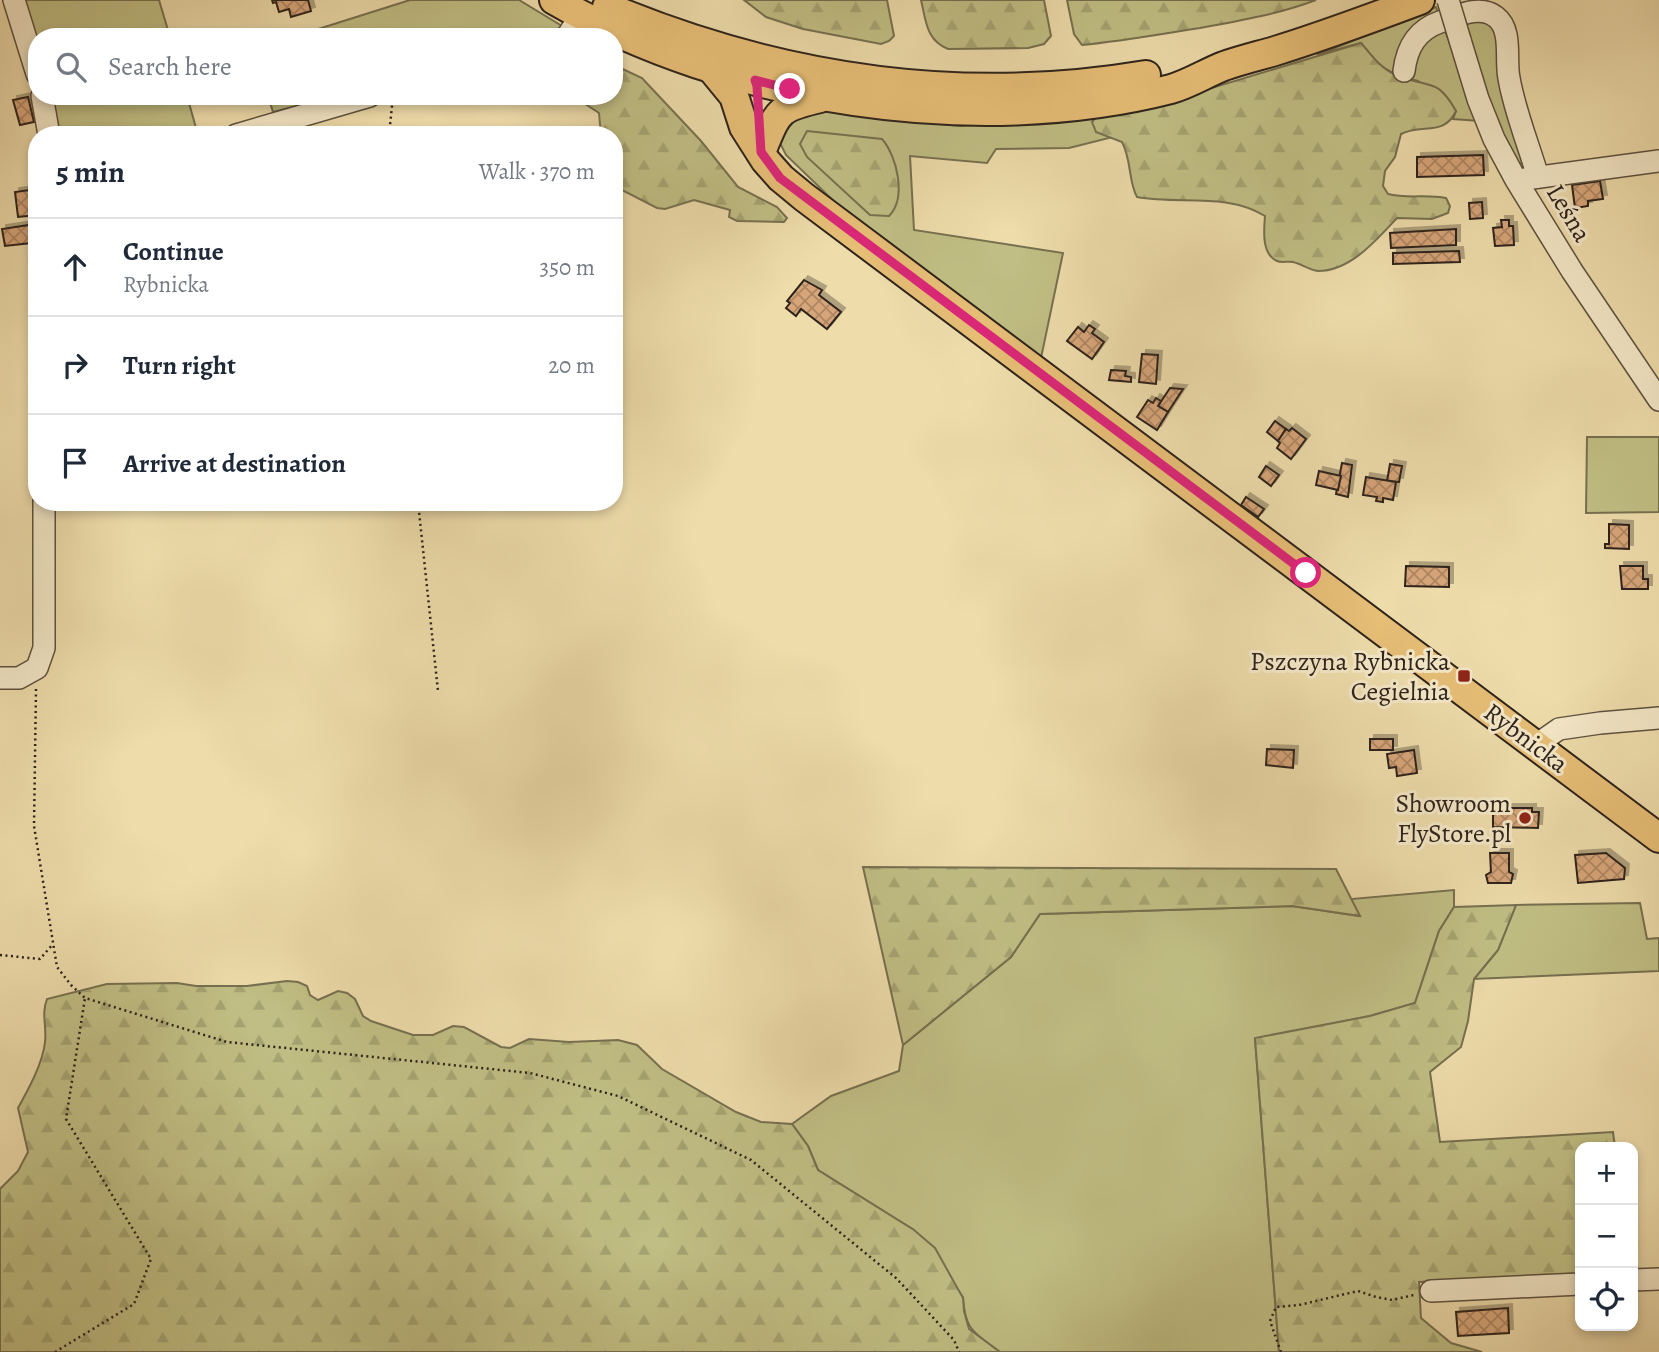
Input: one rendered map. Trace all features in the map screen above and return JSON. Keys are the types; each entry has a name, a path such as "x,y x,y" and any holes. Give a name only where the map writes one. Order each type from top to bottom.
{"main road":[{"path":"554,0 580,17 606,28"},
{"path":"623,35 710,68 826,96 934,109 1056,107 1173,88 1225,65 1332,32 1420,0"},
{"path":"580,17 652,25 735,52 797,68 896,84 996,88 1087,83 1225,65"},
{"path":"735,52 751,69 755,80"},
{"name":"Rybnicka","path":"710,68 749,117 744,127 771,168 804,197 1659,838"},
{"path":"749,117 745,91 755,80 772,71 797,68"},
{"path":"761,152 781,111 791,104 826,96"}],"street":[{"name":"Leśna","path":"1448,0 1478,99 1494,139 1572,271 1659,400"},
{"path":"10,10 28,53"},
{"path":"1404,71 1410,46 1420,33 1434,24 1472,11 1495,15 1503,23 1507,37 1508,79 1538,177"},
{"path":"44,105 48,126"},
{"path":"267,126 339,105"},
{"path":"1516,180 1659,161"},
{"path":"0,677 19,678 37,668 44,648 44,511"},
{"path":"1536,745 1559,729 1659,718"},
{"path":"1638,1280 1659,1279"},
{"path":"1431,1291 1575,1284"}],"path":[{"path":"390,126 392,105"},
{"path":"419,511 438,691"},
{"path":"37,668 34,826 57,967 85,998 227,1042 530,1073 618,1096 751,1160 895,1278 954,1340 959,1352"},
{"path":"0,955 40,959 54,944"},
{"path":"55,1352 134,1304 151,1259 65,1119 85,998"},
{"path":"1281,1352 1270,1321 1276,1307 1299,1305 1358,1291 1392,1300 1431,1291"}],"green space":[{"path":"23,0 159,0 167,28 31,28"},
{"path":"410,0 519,0 562,26 559,28 321,28"},
{"path":"744,0 887,0 894,36 881,44 803,29 766,17"},
{"path":"921,0 1044,0 1051,36 1044,44 1028,48 948,49 931,35"},
{"path":"1067,0 1316,0 1229,23 1082,45 1074,34"},
{"path":"1436,7 1479,121 1453,119 1456,111 1418,81 1398,76 1378,64 1361,43 1317,55"},
{"path":"1479,16 1495,25 1528,160 1515,166 1487,101 1465,21"},
{"path":"1361,43 1377,62 1392,73 1437,88 1456,111 1451,119 1439,127 1401,134 1395,157 1385,171 1383,186 1388,194 1446,198 1450,206 1448,213 1432,219 1397,218 1352,260 1330,270 1318,271 1272,258 1265,241 1265,216 1250,209 1218,202 1137,197 1122,142 1096,132 1092,122 1097,116 1175,99"},
{"path":"623,69 642,78 701,141 738,187 777,207 787,218 784,222 737,221 729,217 730,210 694,200 665,209 657,208 623,191 623,126 600,126 599,113 587,105 623,105"},
{"path":"52,105 190,105 195,126 58,126"},
{"path":"271,105 301,105 273,112"},
{"path":"805,109 960,126 1066,119 1096,113 1096,132 1113,137 1069,148 996,149 987,163 910,156 914,230 1063,253 1041,358 869,235 786,155 778,139 779,126"},
{"path":"807,131 882,139 896,166 899,188 898,199 889,216 870,215 807,157 800,144"},
{"path":"1587,437 1659,437 1659,512 1586,513"},
{"path":"863,867 1336,869 1360,916 1292,906 1040,914 1011,957 903,1045"},
{"path":"1454,890 1454,907 1439,931 1415,1003 1370,1016 1255,1039 1279,1352 1000,1352 969,1325 963,1297 914,1230 818,1170 808,1146 792,1124 831,1096 899,1071 903,1045 1011,957 1040,914 1292,906 1359,916 1351,899"},
{"path":"1640,903 1647,939 1659,938 1659,971 1474,979 1498,950 1516,905"},
{"path":"1516,905 1498,950 1474,979 1461,1047 1430,1072 1440,1142 1613,1132 1614,1142 1575,1142 1575,1274 1419,1282 1421,1318 1451,1343 1482,1352 1279,1352 1255,1038 1370,1016 1415,1003 1439,931 1454,907"},
{"path":"287,981 307,986 310,995 318,1000 338,991 347,993 355,999 363,1016 413,1035 433,1035 453,1026 464,1027 501,1047 510,1048 529,1039 569,1042 618,1040 637,1045 662,1069 736,1112 761,1122 792,1124 808,1146 818,1170 914,1230 935,1248 963,1298 969,1329 1000,1352 0,1352 0,1189 18,1171 28,1152 18,1108 44,1050 44,1010 47,999 107,984 247,986"}],"building":[{"path":"272,0 308,0 311,11 291,17 289,9 279,12 276,2 273,3"},
{"path":"28,97 34,122 20,125 13,100"},
{"path":"1483,155 1484,175 1417,177 1417,157"},
{"path":"1600,181 1603,199 1588,201 1588,206 1575,208 1572,185"},
{"path":"28,190 28,216 18,217 15,192"},
{"path":"1482,202 1483,218 1470,219 1469,203"},
{"path":"1501,220 1509,220 1509,226 1513,226 1514,245 1495,246 1493,228 1502,227"},
{"path":"28,225 28,243 5,246 2,229"},
{"path":"1456,229 1456,245 1391,248 1390,233"},
{"path":"1459,251 1460,262 1393,264 1393,253"},
{"path":"804,280 822,290 819,295 841,312 827,329 801,309 796,316 786,308 790,303 787,301"},
{"path":"1089,325 1095,329 1092,333 1104,342 1092,359 1067,341 1078,327 1084,332"},
{"path":"1142,354 1158,355 1156,384 1139,382"},
{"path":"1111,370 1126,371 1125,376 1131,377 1131,382 1109,380"},
{"path":"1170,388 1183,389 1168,412 1158,406"},
{"path":"1156,398 1161,401 1158,406 1168,412 1157,430 1137,417 1148,400 1153,403"},
{"path":"1275,421 1286,429 1278,441 1267,432"},
{"path":"1292,428 1306,439 1291,459 1277,448 1286,429 1289,431"},
{"path":"1342,463 1352,465 1348,497 1336,494"},
{"path":"1390,464 1402,466 1399,482 1387,481"},
{"path":"1266,466 1279,475 1271,486 1259,477"},
{"path":"1319,471 1341,476 1338,490 1316,485"},
{"path":"1366,477 1396,482 1393,500 1383,498 1383,502 1376,501 1377,497 1363,495"},
{"path":"1246,497 1264,509 1258,517 1241,505"},
{"path":"1609,524 1629,525 1629,549 1605,548 1605,544 1609,544"},
{"path":"1406,566 1449,567 1449,587 1405,586"},
{"path":"1620,566 1643,566 1643,579 1648,579 1648,589 1622,589"},
{"path":"1370,739 1393,739 1393,750 1370,750"},
{"path":"1267,749 1294,750 1293,768 1266,765"},
{"path":"1414,750 1417,773 1397,776 1396,767 1389,768 1387,754"},
{"path":"1532,808 1532,812 1539,812 1538,828 1493,827 1493,809"},
{"path":"1490,853 1509,853 1509,872 1513,874 1511,883 1488,883 1486,875 1491,872"},
{"path":"1606,853 1625,868 1624,879 1578,883 1575,855"},
{"path":"1508,1308 1509,1333 1458,1336 1456,1312"}],"place":[{"name":"Pszczyna Rybnicka Cegielnia","path":"1464,676"},
{"name":"Showroom FlyStore.pl","path":"1525,818"}],"route":[{"path":"790,89 755,80 761,152 780,178 1306,573"}]}
